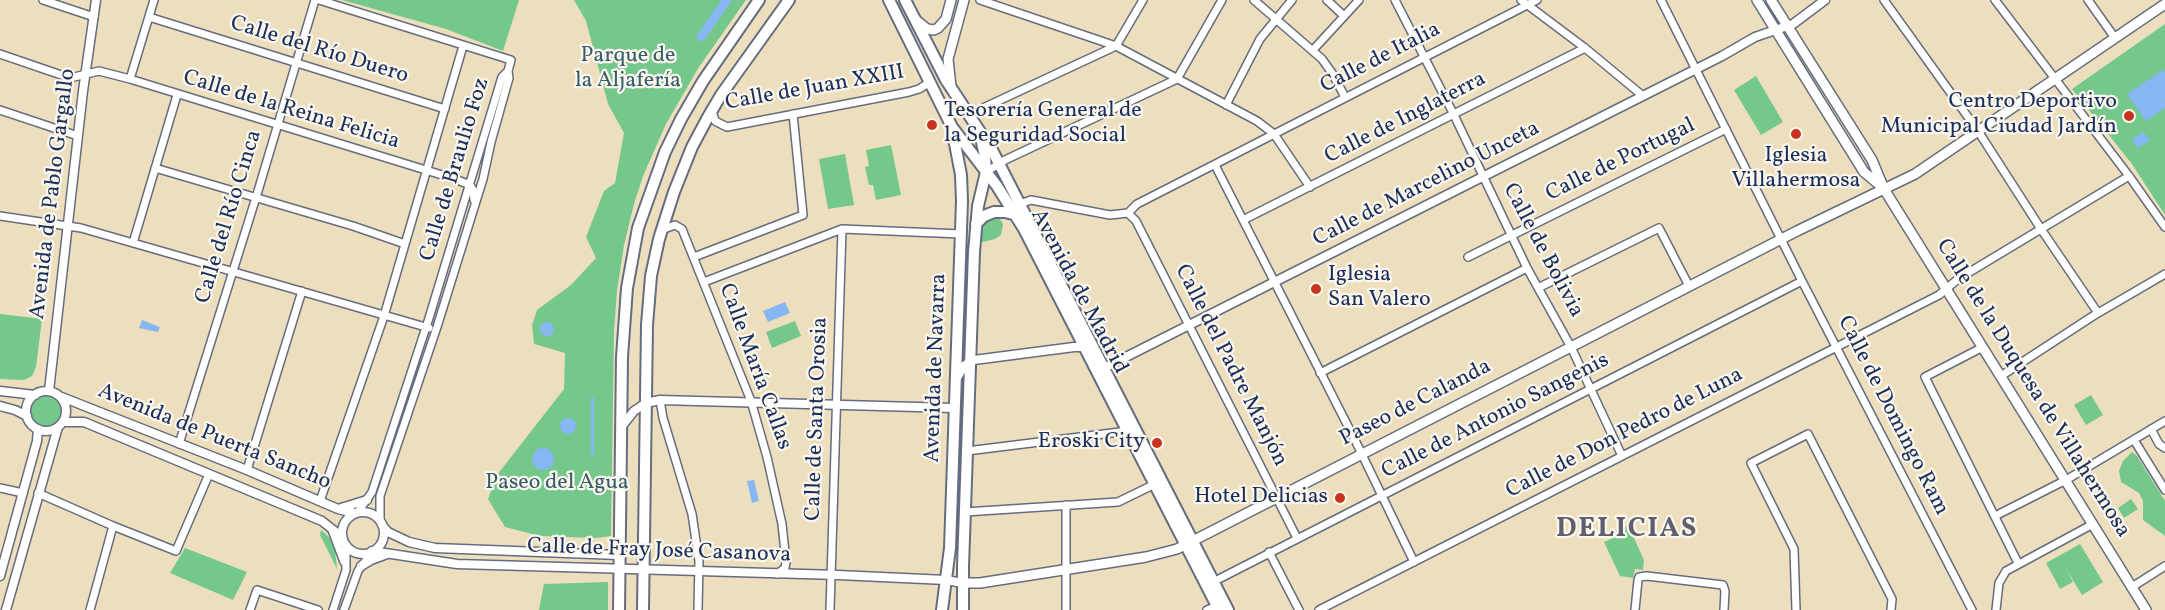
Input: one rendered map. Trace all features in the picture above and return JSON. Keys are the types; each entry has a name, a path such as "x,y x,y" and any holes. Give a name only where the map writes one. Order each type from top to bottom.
{"main road":[{"path":"619,610 622,357 627,288 638,228 665,152 690,102 759,0"},
{"path":"643,610 649,298 651,276 661,230 692,147 712,111 789,0"},
{"name":"Avenida de Madrid","path":"889,0 952,127 1017,217 1103,373 1210,584 1228,610"},
{"name":"Avenida de Madrid","path":"905,0 952,89 999,163 1089,348"},
{"path":"914,18 927,29 938,28 946,18 951,0"},
{"path":"952,89 948,58 964,0"},
{"name":"Calle de la Duquesa de Villahermosa","path":"1757,0 1864,172 1884,189"},
{"name":"Calle de la Duquesa de Villahermosa","path":"1771,0 1872,160 1884,189 2146,610"},
{"name":"Paseo de Calanda","path":"963,583 976,584 1162,554 1190,542 1781,239 1915,174 2165,4"},
{"name":"Avenida de Navarra","path":"942,610 950,548 961,234 962,184 952,127"},
{"name":"Avenida de Navarra","path":"963,610 976,224 986,172 980,132"},
{"path":"976,224 984,216 994,212 1005,212 1017,217 1020,204"},
{"name":"Avenida de Madrid","path":"1103,373 1128,431 1155,484 1190,542"},
{"name":"Avenida de Madrid","path":"1210,584 1214,609"}],"street":[{"path":"43,0 94,17"},
{"name":"Avenida de Pablo Gargallo","path":"49,392 96,0"},
{"path":"130,79 154,0"},
{"path":"317,0 511,60 508,71"},
{"name":"Calle del Río Cinca","path":"179,444 317,0"},
{"path":"980,0 1116,46 1257,122 1274,134 1310,187"},
{"path":"968,114 1116,46 1143,0"},
{"path":"986,172 999,163 1177,79 1222,0"},
{"path":"1254,0 1313,50 1332,73 1346,97"},
{"path":"1226,105 1260,39 1292,0"},
{"path":"1328,0 1344,16"},
{"path":"1313,50 1359,0"},
{"name":"Calle de Bolivia","path":"1397,0 1527,268 1571,347 1622,456"},
{"path":"1521,0 1585,48 1643,96"},
{"name":"Calle de Italia","path":"1128,213 1137,204 1537,0"},
{"name":"Calle de Domingo Ram","path":"1661,0 1802,281 1972,610"},
{"name":"Calle de Marcelino Unceta","path":"1103,373 1274,282 1755,37 1797,22 1825,0"},
{"path":"1884,0 1978,131 2098,313"},
{"path":"1995,0 2165,227"},
{"path":"2088,0 2115,38"},
{"name":"Calle del Río Duero","path":"149,17 445,109"},
{"path":"320,501 384,316 463,46"},
{"name":"Calle de Inglaterra","path":"1243,220 1585,48"},
{"name":"Calle de la Reina Felicia","path":"0,54 70,78 99,71 130,79 470,185"},
{"name":"Calle de Braulio Foz","path":"356,513 372,492 425,329 502,77 508,71"},
{"name":"Calle de Braulio Foz","path":"381,523 380,496 483,179 509,78 508,71"},
{"name":"Calle de Juan XXIII","path":"712,111 715,121 727,127 914,91 930,82"},
{"path":"133,243 177,95"},
{"path":"0,110 78,136"},
{"path":"694,256 803,215 793,114"},
{"name":"Calle de Portugal","path":"1468,258 1726,129"},
{"path":"1215,165 1362,453 1414,561"},
{"path":"155,168 353,226 405,244"},
{"name":"Calle de Don Pedro de Luna","path":"1319,610 1947,290 1958,279 2129,176"},
{"path":"470,185 474,201"},
{"path":"1020,204 1033,201 1110,215 1128,213"},
{"name":"Calle del Padre Manjón","path":"1128,213 1136,221 1297,538"},
{"path":"0,216 69,225 302,291 425,329 436,327"},
{"name":"Calle María Callas","path":"661,230 675,225 680,227 694,256 751,401 770,467 782,524 786,565 777,574"},
{"path":"1540,288 1659,228 1689,286"},
{"path":"704,282 842,229 961,234"},
{"name":"Calle de Santa Orosia","path":"830,610 842,229"},
{"path":"1320,373 1527,268"},
{"path":"2001,375 2098,313 2165,274"},
{"name":"Calle de Antonio Sangenis","path":"1210,584 1802,281"},
{"path":"247,470 302,291"},
{"path":"1983,347 1925,377 2018,563"},
{"path":"955,380 970,361 1089,348"},
{"path":"0,391 35,395 49,392 59,396 66,406 38,493 6,610"},
{"path":"35,395 27,406 27,416 32,425 46,431 61,424"},
{"name":"Avenida de Puerta Sancho","path":"59,396 247,470 338,509 356,513"},
{"path":"622,426 634,411 646,403 660,400 837,403 954,408"},
{"path":"660,400 663,418 692,514 699,571 698,610"},
{"path":"0,406 27,416"},
{"path":"1995,516 2066,480 2165,421"},
{"name":"Avenida de Puerta Sancho","path":"61,424 84,422 329,525 344,541"},
{"path":"0,576 38,441 38,429"},
{"path":"2151,429 2159,444 2165,448"},
{"path":"967,451 1128,431"},
{"path":"1796,610 1794,549 1750,463 1808,434 1892,599 1891,610"},
{"path":"2134,440 2165,490"},
{"path":"38,493 113,526 176,550 209,474"},
{"path":"965,512 1118,502 1155,484"},
{"path":"0,488 23,493"},
{"path":"338,509 367,500"},
{"path":"1066,505 1066,610"},
{"path":"333,610 346,570 342,529 345,521 356,513 370,513 381,523 383,538 361,566 344,610"},
{"name":"Calle de Fray José Casanova","path":"381,523 388,532 409,542 435,548 619,555"},
{"path":"1996,610 2001,576 2008,569 2092,524"},
{"path":"329,525 342,552 346,570"},
{"path":"90,610 113,526"},
{"path":"344,541 357,553 372,551"},
{"name":"Calle de Fray José Casanova","path":"372,551 457,564 946,580"},
{"path":"1269,552 1299,610"},
{"path":"361,566 390,553"},
{"path":"2132,587 2165,566"},
{"path":"1635,610 1638,580 1643,576 1721,584 1725,587 1724,610"},
{"name":"Paseo de Calanda","path":"946,580 963,583"},
{"path":"250,610 257,590 318,610"}],"green space":[{"name":"Parque de la Aljafería","path":"342,0 519,0 503,51 446,29"},
{"name":"Paseo del Agua","path":"574,0 746,0 699,67 666,124 643,176 634,204 624,245 614,332 611,536 596,538 540,536 505,527 488,499 497,475 564,389 565,353 534,344 532,325 537,310 571,285 596,258 586,237 604,191 615,183 624,133 608,104 586,21"},
{"name":"Centro Deportivo Municipal Ciudad Jardín","path":"2165,24 2165,215 2132,164 2072,89"},
{"path":"1756,76 1783,122 1761,135 1734,90"},
{"path":"891,145 901,195 876,200 873,185 869,185 865,167 869,166 866,150"},
{"path":"845,154 854,205 828,209 819,159"},
{"path":"998,216 1003,224 1001,235 979,243 983,224 987,219"},
{"path":"0,314 42,319 36,367 32,376 24,380 0,379"},
{"path":"795,321 801,336 772,348 766,332"},
{"path":"2091,395 2103,415 2086,425 2074,405"},
{"path":"46,396 57,400 61,411 57,422 46,426 35,422 31,411 35,400"},
{"path":"2132,452 2137,456 2165,501 2165,536 2143,520 2143,501 2139,493 2121,482 2119,471 2123,461"},
{"path":"2131,499 2138,509 2124,518 2118,508"},
{"path":"1628,525 1644,560 1643,570 1635,569 1633,578 1620,576 1604,542 1611,539 1608,534"},
{"path":"321,530 330,538 335,549 337,569 320,535"},
{"path":"2080,544 2103,582 2082,595 2066,569 2073,582 2060,589 2046,563"},
{"path":"185,548 247,572 233,600 170,573"},
{"path":"608,582 608,610 539,610 544,584"}],"water":[{"path":"2163,70 2165,72 2165,108 2146,121 2127,94"},
{"path":"2144,132 2150,141 2137,148 2132,139"},
{"path":"785,302 790,313 768,322 763,311"},
{"path":"142,320 160,327 158,332 139,328"},
{"path":"544,322 550,322 554,329 550,336 544,336 540,332 540,326"},
{"path":"591,397 594,397 594,456 591,455"},
{"path":"568,418 576,426 568,434 560,426"},
{"path":"543,448 551,451 554,459 551,467 543,470 535,467 532,459 535,451"},
{"path":"754,480 759,501 752,503 747,481"}],"waterway":[{"path":"701,37 727,0"}],"place":[{"name":"Centro Deportivo Municipal Ciudad Jardín","path":"2129,116"},
{"name":"Tesorería General de la Seguridad Social","path":"932,125"},
{"name":"Iglesia Villahermosa","path":"1796,134"},
{"name":"Iglesia San Valero","path":"1316,289"},
{"name":"Eroski City","path":"1157,443"},
{"name":"Hotel Delicias","path":"1340,498"}],"district":[{"name":"DELICIAS","path":"1627,531"}]}
